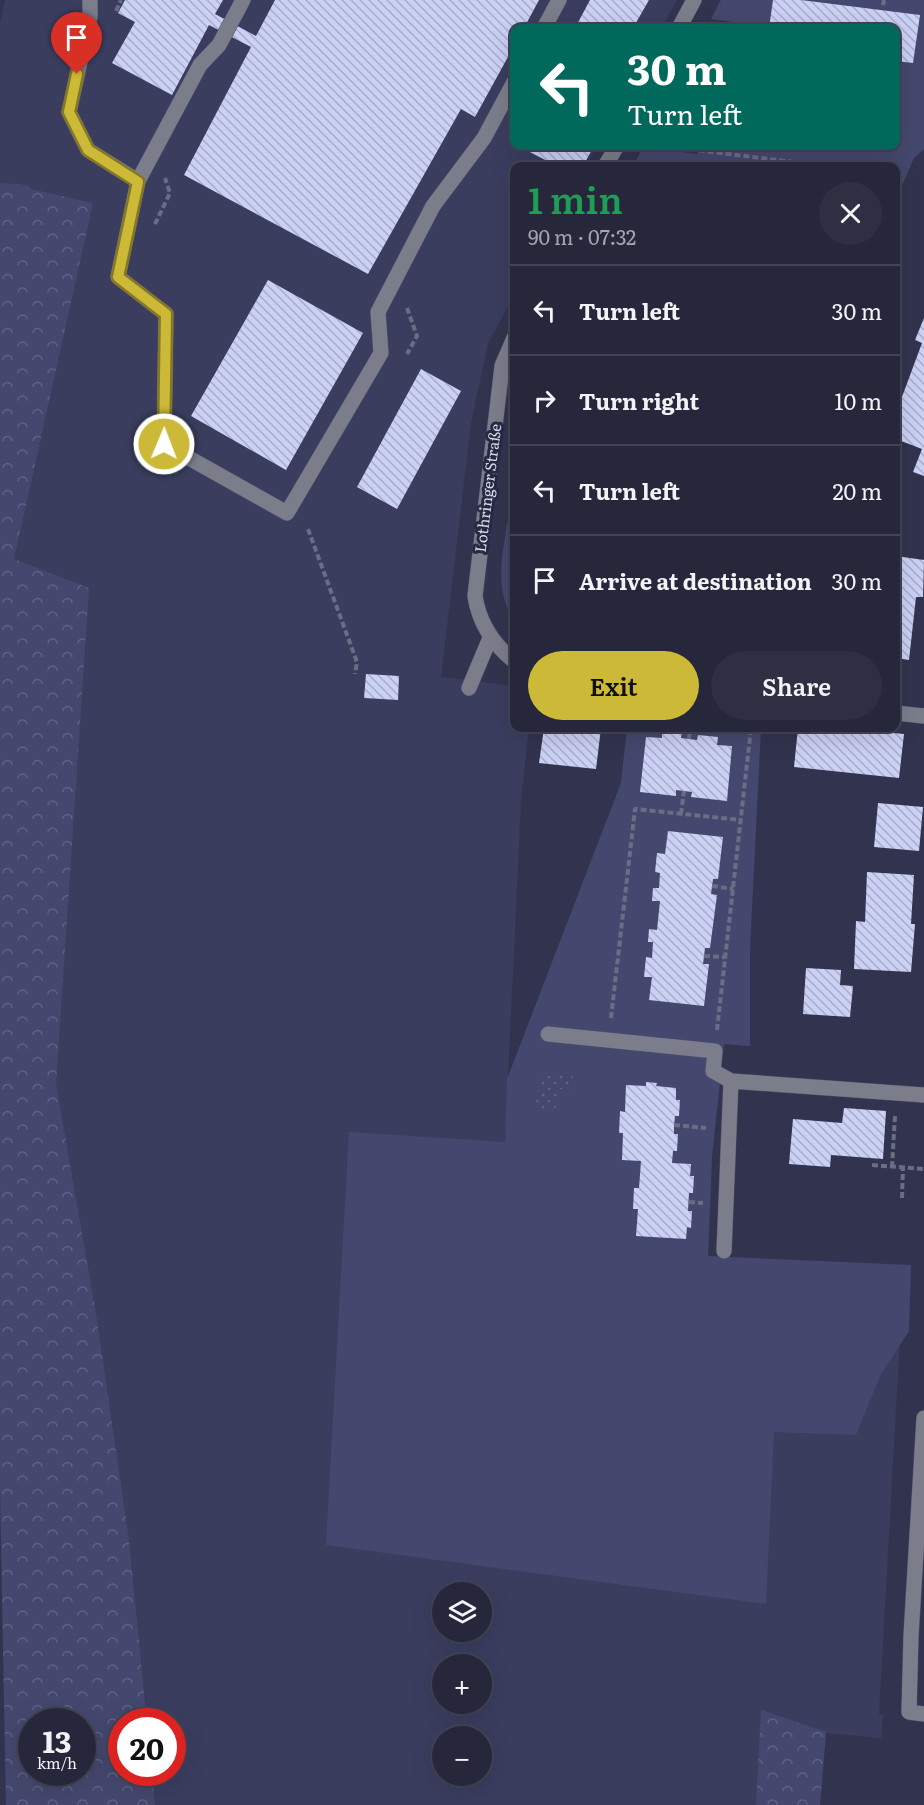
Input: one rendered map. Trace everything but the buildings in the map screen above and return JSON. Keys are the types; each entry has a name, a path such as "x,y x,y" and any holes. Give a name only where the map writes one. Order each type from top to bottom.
{"street":[{"path":"90,0 90,17 69,112 88,150 138,182"},
{"path":"90,17 99,0"},
{"path":"243,0 219,45 200,65 138,182 118,277 166,314 164,444 287,513 381,353 378,312 433,206 484,138 510,89"},
{"path":"546,24 559,0"},
{"path":"681,24 694,0"},
{"name":"Lothringer Straße","path":"490,638 476,606 475,596 502,366 510,347"},
{"path":"469,688 490,638 510,658"},
{"path":"900,714 924,717"},
{"path":"548,1034 715,1052 713,1071 731,1081 924,1095"},
{"path":"724,1251 731,1081"},
{"path":"924,1418 917,1639 909,1712 924,1714"}],"path":[{"path":"116,11 121,0"},
{"path":"714,150 795,162"},
{"path":"308,529 357,662 355,674"},
{"path":"689,739 690,732"},
{"path":"718,1021 751,732"},
{"path":"681,814 684,791"},
{"path":"609,1041 634,809 741,820"},
{"path":"712,886 733,889"},
{"path":"704,956 725,957"},
{"path":"892,1167 896,1093"},
{"path":"674,1125 729,1129"},
{"path":"872,1165 924,1169"},
{"path":"902,1198 903,1167"}],"shaded area":[{"path":"5,0 677,0 663,24 510,24 510,150 595,150 588,162 510,162 510,303 488,343 471,423 441,677 510,686 510,732 529,732 521,800 505,1142 504,1221 900,1337 879,1714 883,1715 881,1738 826,1733 819,1805 155,1805 153,1786 186,1786 186,1708 146,1708 129,1540 0,999 0,24"}],"green space":[{"path":"721,0 924,0 924,149 914,158 900,190 900,162 635,162 641,150 697,154 698,150 900,150 900,24 747,24 711,19"},
{"path":"0,183 28,185 31,189 93,203 14,559 89,588 56,1084 96,1314 129,1540 146,1708 108,1708 108,1786 153,1786 155,1805 6,1805 0,1488"},
{"path":"507,523 510,523 510,613 502,585 502,561"},
{"path":"627,732 761,732 750,948 750,1046 724,1044 712,1157 708,1256 911,1265 909,1331 880,1376 856,1435 774,1432 766,1604 326,1545 349,1132 505,1142 507,1079 621,783"},
{"path":"541,1072 573,1076 572,1089 558,1089 555,1112 535,1110"},
{"path":"761,1710 826,1732 820,1805 756,1805"}],"route":[{"path":"77,74 69,112 88,150 138,182 118,277 166,314 164,444"}]}
